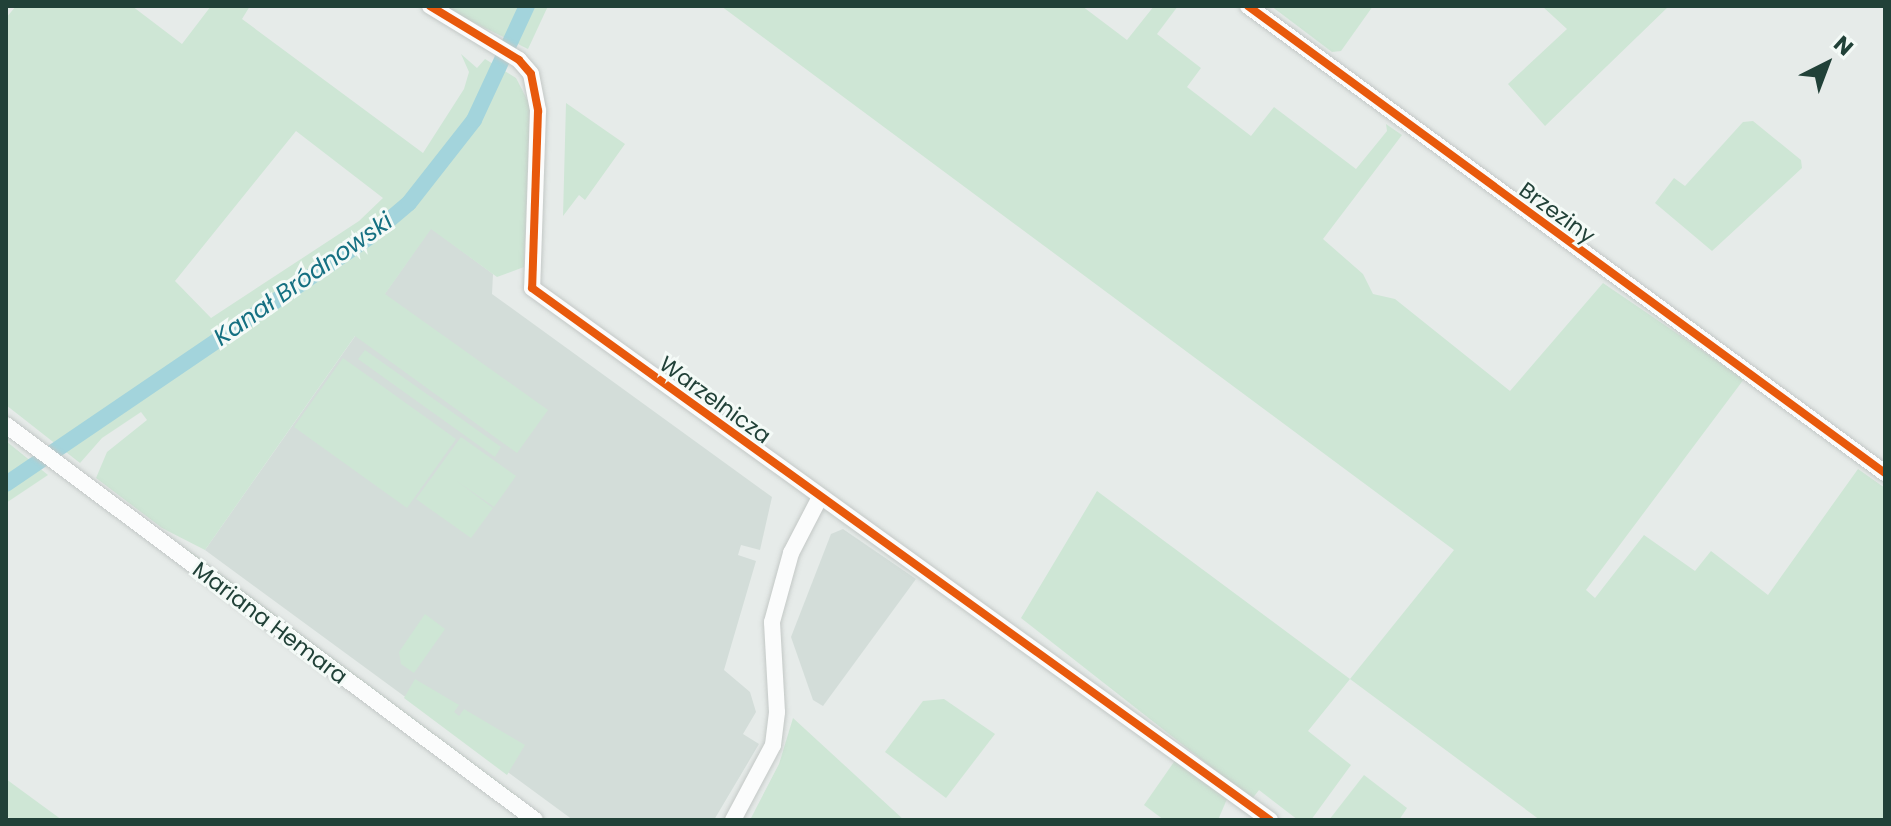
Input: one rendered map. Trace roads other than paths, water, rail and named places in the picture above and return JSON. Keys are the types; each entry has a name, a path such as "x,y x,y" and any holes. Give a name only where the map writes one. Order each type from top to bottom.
{"street":[{"name":"Warzelnicza","path":"430,6 487,44 519,60 531,74 538,111 532,288 1270,820"},
{"name":"Brzeziny","path":"1248,6 1885,473"},
{"name":"Mariana Hemara","path":"6,425 535,820"},
{"path":"733,820 773,745 777,712 772,622 791,553 820,497"}],"waterway":[{"name":"Kanał Bródnowski","path":"6,484 369,237 409,203 474,120 527,6"}]}
